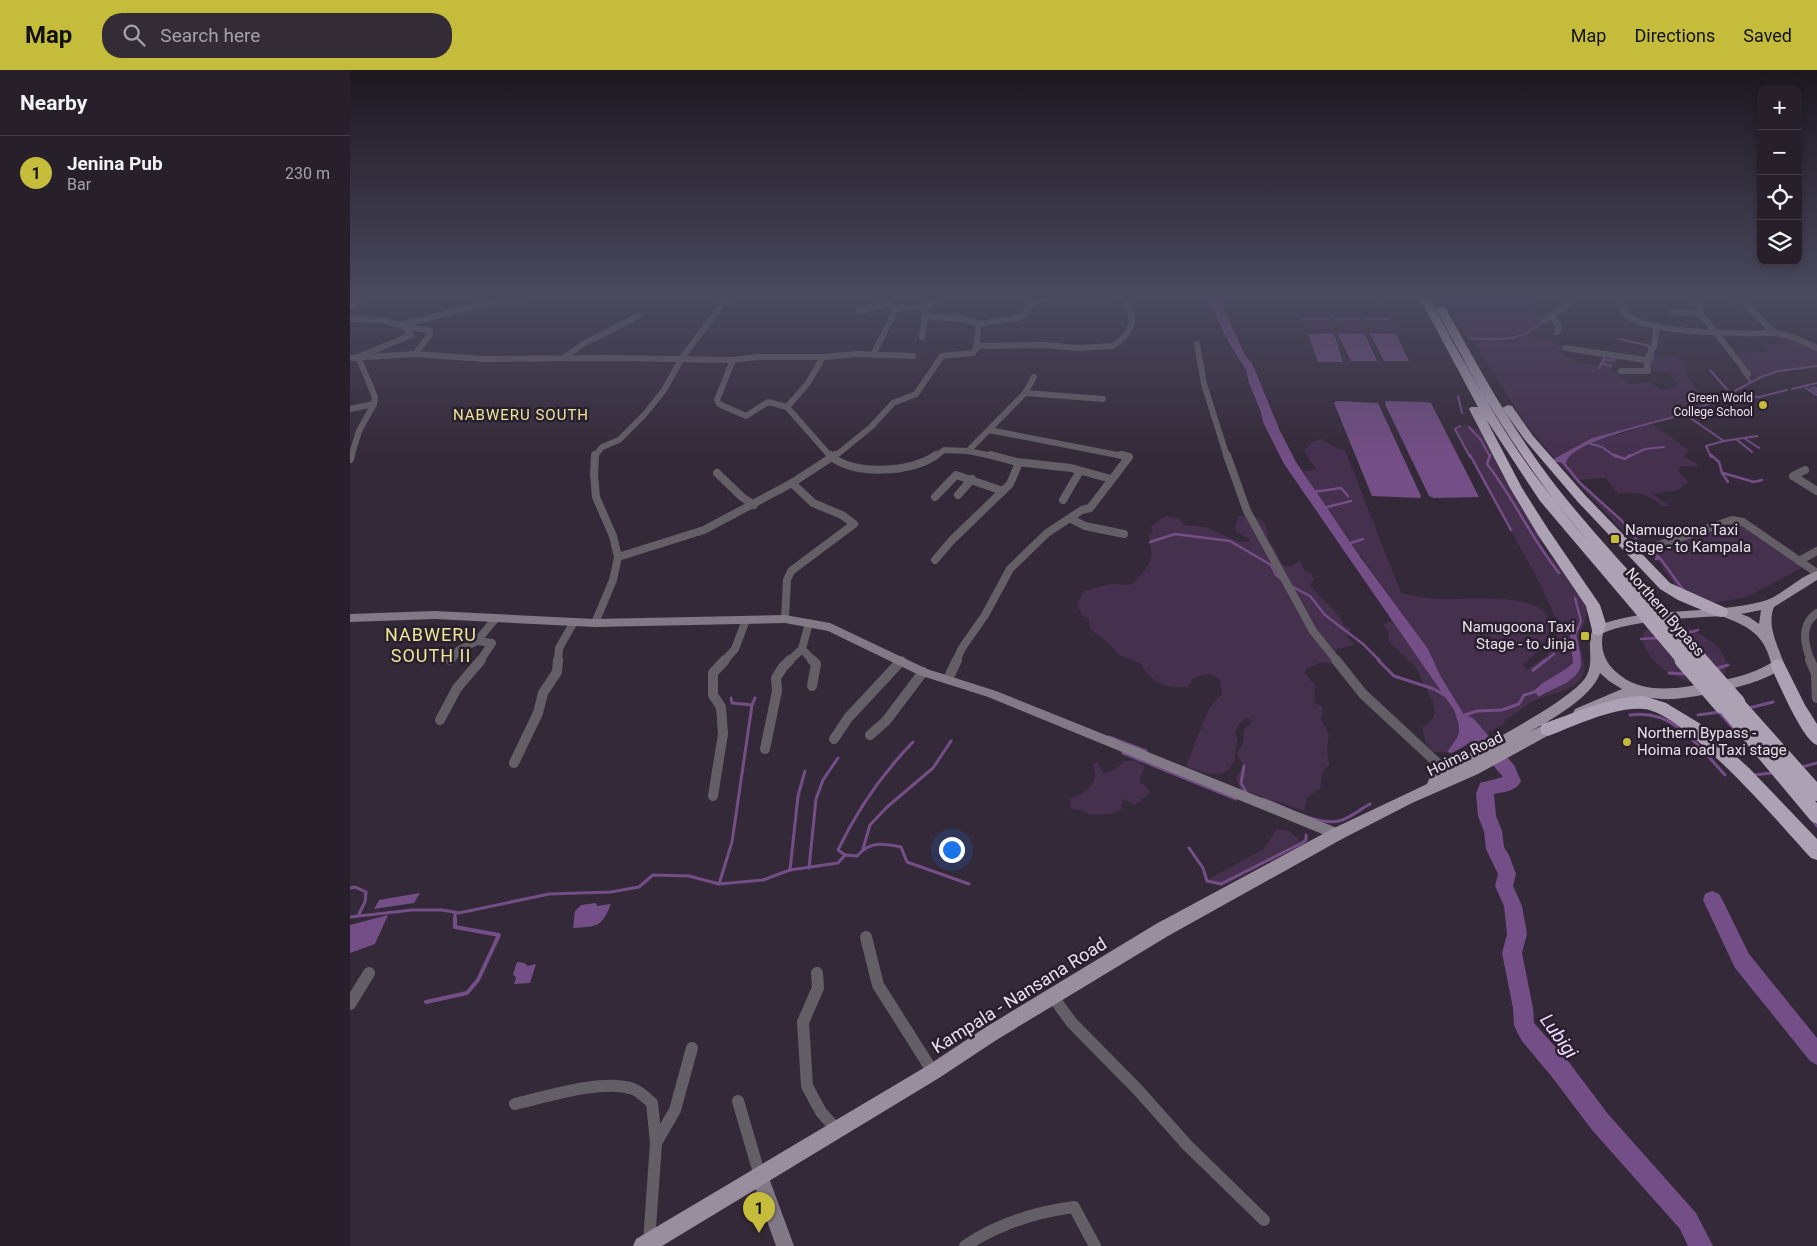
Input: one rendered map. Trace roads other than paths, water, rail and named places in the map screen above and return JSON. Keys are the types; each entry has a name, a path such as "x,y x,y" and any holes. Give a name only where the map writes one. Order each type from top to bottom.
{"highway":[{"name":"Northern Bypass","path":"1451,350 1510,450 1562,519 1646,608 1729,704 1817,816"},
{"name":"Northern Bypass","path":"1464,350 1499,412 1534,464 1646,608"},
{"path":"1456,359 1462,382 1516,488 1593,605 1599,624 1598,630"},
{"path":"1470,360 1496,391 1536,446 1587,504 1665,586 1683,596 1724,612"},
{"path":"1778,666 1798,709 1817,738"},
{"path":"1650,692 1676,704 1690,715 1817,852"},
{"path":"1544,724 1628,703 1650,703 1671,711 1683,720 1749,780"},
{"name":"Northern Bypass","path":"1729,704 1817,794"}],"main road":[{"path":"1650,692 1626,686 1613,678 1598,659 1595,648 1598,630 1613,624 1685,614 1724,612 1769,604 1817,574"},
{"path":"1769,604 1764,620 1767,637 1776,654 1778,666"},
{"path":"1724,612 1745,620 1767,637"},
{"path":"1544,724 1592,679 1598,659"},
{"name":"Hoima Road","path":"1424,791 1447,772 1513,735 1623,694 1694,691 1760,676 1778,666"},
{"name":"Hoima Road","path":"1424,791 1474,770 1544,724"},
{"name":"Kampala - Nansana Road","path":"646,1244 933,1072 992,1033 1162,930 1337,834 1424,791"}],"street":[{"path":"353,358 375,350"},
{"path":"415,354 418,350"},
{"path":"564,358 575,350"},
{"path":"595,622 610,588 618,558 610,530 594,488 594,457 602,447 619,440 645,414 664,390 688,350"},
{"path":"873,355 877,350"},
{"path":"618,558 704,530 754,505 792,483 832,458 871,426 893,403 916,394 942,356 969,354 974,350"},
{"path":"1198,350 1204,384 1220,437 1247,511 1313,631 1363,694 1447,772"},
{"path":"1578,350 1646,360"},
{"path":"1621,371 1648,371 1646,360 1652,350"},
{"path":"1728,350 1748,374"},
{"path":"353,358 415,354 484,359 682,358 733,360 758,357 913,356"},
{"path":"788,406 808,383 823,357"},
{"path":"350,459 359,431 374,404 374,394 359,359 353,358"},
{"path":"733,360 717,400 719,404 746,416 768,402 788,406"},
{"path":"968,451 1025,394 1034,377"},
{"path":"1025,394 1103,399"},
{"path":"350,409 374,404"},
{"path":"788,406 792,414 832,458 852,467 897,470 926,463 944,450 968,451 1017,462 1080,471 1111,479"},
{"path":"948,680 962,648 985,615 1010,569 1047,534 1071,520 1082,510 1090,508 1129,457 989,430"},
{"path":"935,560 964,528 1003,491 1014,476 1018,465 1017,462"},
{"path":"1805,470 1793,476 1817,491"},
{"path":"1063,500 1080,471"},
{"path":"717,473 742,497 754,505"},
{"path":"935,497 956,475 1003,491"},
{"path":"958,495 972,480"},
{"path":"785,619 787,580 791,571 854,524 842,515 812,503 792,483"},
{"path":"1071,520 1085,526 1124,534"},
{"path":"1656,546 1732,520 1750,526 1817,574"},
{"path":"1799,561 1817,551"},
{"path":"1817,613 1807,622 1805,629 1808,656 1817,676 1817,698"},
{"path":"350,618 435,615 574,622 785,619 830,627 923,672 1000,697 1337,834"},
{"path":"450,661 459,650 477,641 496,618"},
{"path":"713,796 723,734 721,708 713,695 713,673 735,649 746,620"},
{"path":"514,763 538,713 543,694 557,672 559,648 574,622"},
{"path":"764,750 777,690 775,685 778,675 783,665 802,649 809,623"},
{"path":"440,720 458,688 477,666 492,643 477,641"},
{"path":"802,649 816,664 812,686"},
{"path":"834,739 859,704 887,679 901,661"},
{"path":"870,736 886,721 923,672"},
{"path":"866,937 878,985 933,1072"},
{"path":"350,1004 369,973"},
{"path":"817,973 818,988 803,1022 807,1086 821,1112 836,1129"},
{"path":"1053,997 1072,1023 1138,1090 1187,1144 1264,1220"},
{"path":"656,1143 667,1130 676,1111 692,1048"},
{"path":"515,1104 606,1087 630,1088 640,1092 652,1103 656,1143 646,1244"},
{"path":"738,1101 760,1176 785,1246"},
{"path":"965,1246 1025,1217 1074,1207 1095,1246"}],"waterway":[{"path":"1602,363 1606,355"},
{"path":"1650,364 1653,356"},
{"path":"1604,360 1614,360"},
{"path":"1466,363 1477,385"},
{"path":"1599,368 1602,363"},
{"path":"1602,363 1611,366"},
{"path":"1730,393 1761,377 1779,371 1817,366"},
{"path":"1710,370 1730,393"},
{"path":"1742,371 1751,382"},
{"path":"1792,389 1817,383"},
{"path":"1806,388 1817,395"},
{"path":"1811,388 1817,392"},
{"path":"1730,396 1759,397 1787,390"},
{"path":"1684,414 1730,393"},
{"path":"1458,396 1462,413"},
{"path":"1684,414 1724,441"},
{"path":"1460,426 1455,429 1470,457"},
{"path":"1469,427 1481,440 1490,456"},
{"path":"1736,439 1757,436"},
{"path":"1744,438 1759,448"},
{"path":"1724,441 1736,439"},
{"path":"1736,439 1752,452"},
{"path":"1711,457 1706,446 1724,441"},
{"path":"1588,443 1602,447 1616,457"},
{"path":"1628,457 1645,449 1664,447"},
{"path":"1470,455 1511,530"},
{"path":"1614,455 1625,459 1630,455"},
{"path":"1711,455 1719,462 1722,473 1728,482"},
{"path":"1490,456 1487,464 1559,573"},
{"path":"1562,461 1580,483 1621,520 1640,544 1660,558"},
{"path":"1723,473 1754,482 1762,480"},
{"path":"1313,492 1341,488 1348,496"},
{"path":"1323,508 1351,501"},
{"path":"1150,542 1175,534 1230,541 1271,565 1276,575 1280,578"},
{"path":"1348,544 1363,539"},
{"path":"1654,552 1664,547"},
{"path":"1656,559 1660,558"},
{"path":"1660,558 1684,591"},
{"path":"1291,586 1310,596 1325,615 1363,644 1380,661"},
{"path":"1575,598 1581,621 1576,633"},
{"path":"1683,634 1698,630"},
{"path":"1641,639 1658,638"},
{"path":"1545,661 1554,654"},
{"path":"1378,660 1394,676 1434,689 1446,696"},
{"path":"1533,670 1546,660"},
{"path":"1715,669 1728,665"},
{"path":"1669,673 1687,674"},
{"path":"1465,715 1477,711 1502,710 1519,704 1524,695 1538,691"},
{"path":"731,698 732,703 752,705"},
{"path":"752,705 755,698"},
{"path":"1749,708 1773,702"},
{"path":"719,884 732,842 752,705"},
{"path":"1698,715 1719,712"},
{"path":"1719,712 1734,729"},
{"path":"1630,715 1646,714 1660,717 1672,723 1695,741 1725,775"},
{"name":"Lubigi","path":"1467,723 1508,770 1513,781 1486,788 1485,794 1487,816 1493,831 1495,849 1503,861 1507,874 1504,886 1513,906 1517,934 1512,953 1523,1008 1524,1025 1529,1034 1560,1069 1600,1122 1688,1221 1701,1246"},
{"path":"1109,737 1146,751"},
{"path":"863,849 870,825 887,807 933,768 951,741"},
{"path":"845,855 838,850 853,821 881,780 913,742"},
{"path":"1123,753 1236,799"},
{"path":"809,867 816,799 823,780 838,758"},
{"path":"1802,767 1817,763"},
{"path":"1244,766 1241,783 1246,792"},
{"path":"790,870 798,796 805,771"},
{"path":"1753,775 1772,773"},
{"path":"1263,799 1311,818 1331,822 1347,818 1370,804"},
{"path":"1813,821 1817,826"},
{"path":"1189,848 1203,868 1207,881 1221,884 1302,843 1306,840 1306,835"},
{"path":"845,855 857,856 862,851 877,844 901,847 907,862 969,884"},
{"path":"809,867 838,863 845,855"},
{"path":"790,870 809,867"},
{"path":"719,884 763,880 790,870"},
{"path":"455,912 549,894 611,892 639,887 653,875 689,876 719,884"},
{"path":"350,888 355,887 366,892 365,902 358,916"},
{"path":"1712,900 1721,914 1742,961 1769,997 1817,1054"},
{"path":"350,917 412,910 442,910 455,912"},
{"path":"426,1002 467,993 478,980 499,935 455,927 455,912"}],"place":[{"name":"Green World College School","path":"1763,405"},
{"name":"Namugoona Taxi Stage - to Kampala","path":"1615,539"},
{"name":"Namugoona Taxi Stage - to Jinja","path":"1585,636"},
{"name":"Northern Bypass - Hoima road Taxi stage","path":"1627,742"},
{"name":"Jenina Pub","path":"759,1233"}],"district":[{"name":"NABWERU SOUTH","path":"521,415"},
{"name":"NABWERU SOUTH II","path":"431,644"}]}
